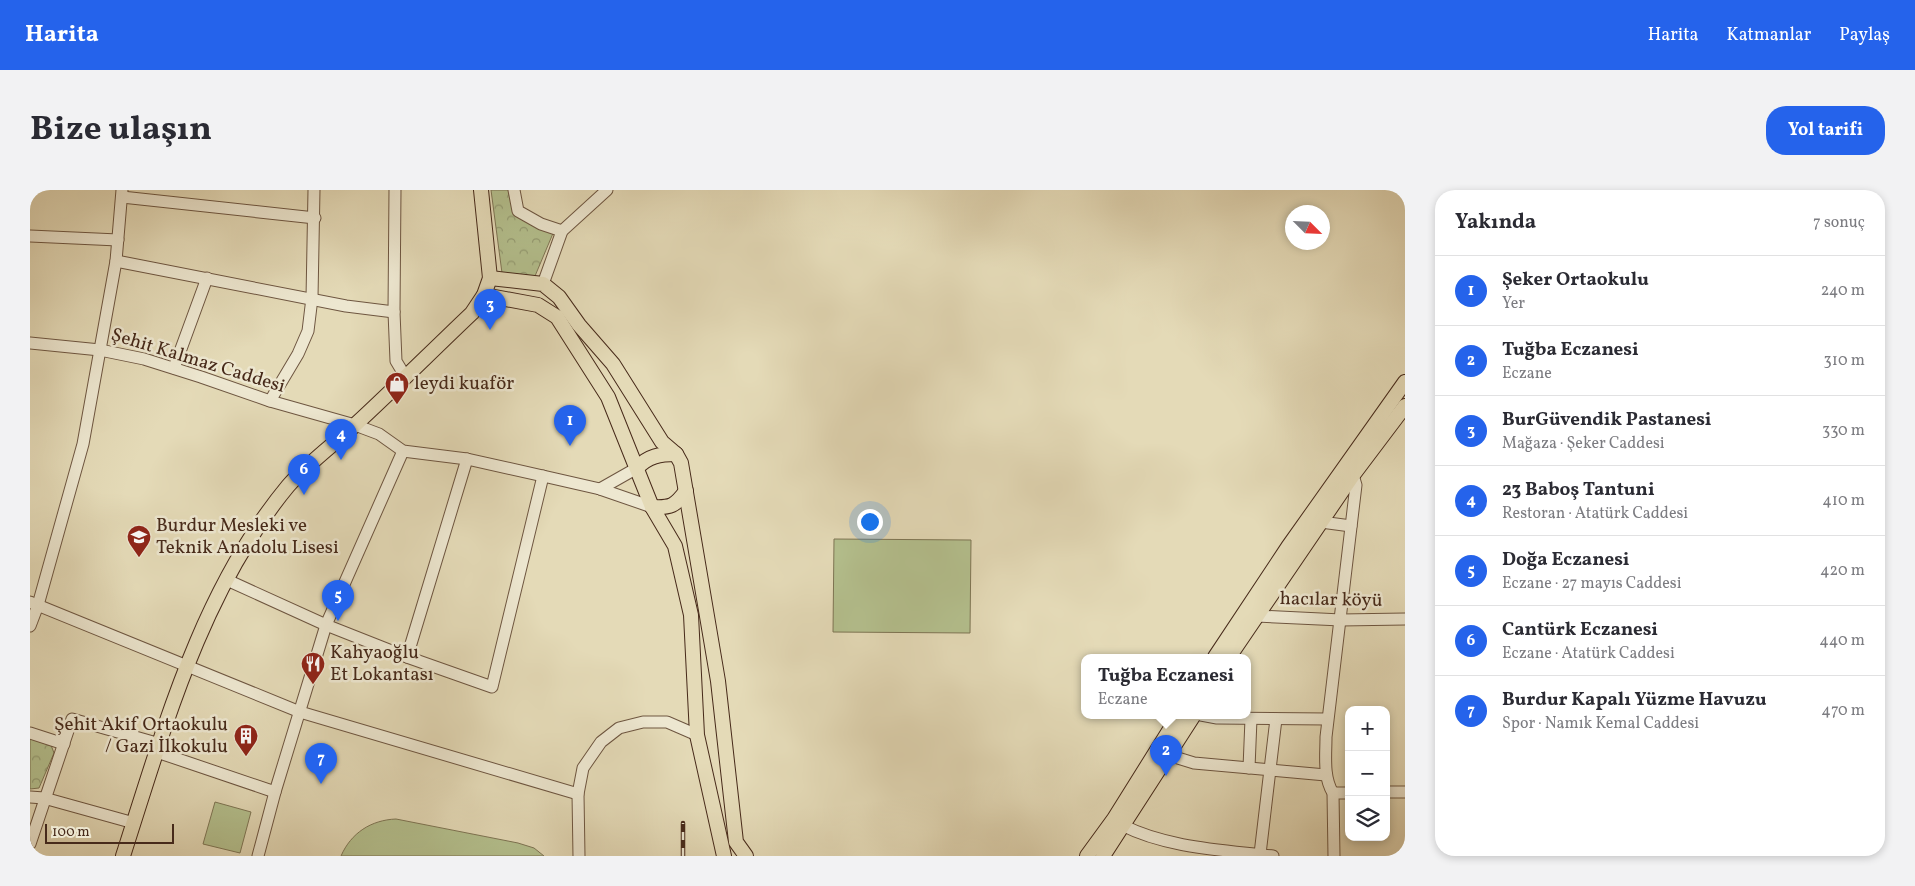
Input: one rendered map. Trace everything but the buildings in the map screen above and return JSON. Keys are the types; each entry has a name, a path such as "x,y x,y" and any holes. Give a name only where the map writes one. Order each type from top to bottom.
{"main road":[{"path":"123,856 186,665 238,557 289,485 472,313 484,294 490,278 481,190"},
{"path":"490,278 543,284 559,297 579,325 613,364 662,442 676,454 681,462 718,681 736,842 746,856"},
{"path":"484,294 538,305 557,317 608,397 652,506 675,546 690,615 697,735 724,856"},
{"path":"1217,654 1288,547 1405,382"},
{"path":"1231,654 1352,475 1405,406"},
{"path":"637,468 645,459 662,454 676,454"},
{"path":"652,506 666,508 672,506 677,503 686,491"},
{"path":"1087,856 1114,819 1176,719"},
{"path":"1103,856 1191,719"}],"street":[{"path":"270,401 298,354 308,331 312,298 315,218 314,190"},
{"path":"395,190 394,312 396,361 406,376"},
{"path":"514,190 518,211 541,224 562,231"},
{"path":"30,626 34,603 83,444 116,261 122,193 315,218"},
{"path":"543,284 562,231 601,193"},
{"path":"30,236 118,240"},
{"path":"116,261 346,306 394,312"},
{"path":"174,368 207,278"},
{"name":"Şehit Kalmaz Caddesi","path":"30,343 100,350 144,359 270,401 355,425 379,434 403,451"},
{"path":"258,856 275,792 326,625 403,451 467,459 544,476 600,489 652,506"},
{"path":"407,657 467,459"},
{"path":"600,489 637,468"},
{"path":"1334,856 1333,792 1328,785 1326,775 1327,719 1356,485 1352,475"},
{"path":"227,580 326,625 407,657 492,687 544,476"},
{"path":"1320,522 1351,526"},
{"path":"34,603 300,712 578,794"},
{"name":"hacılar köyü","path":"1256,616 1340,620 1405,619"},
{"path":"30,844 72,719 159,748 275,792"},
{"path":"1249,768 1251,719 1327,719"},
{"path":"1260,854 1276,719"},
{"path":"579,856 578,794 583,768 601,742 619,728 643,722 667,722 697,735"},
{"path":"30,733 64,744"},
{"path":"1168,755 1194,763 1326,775"},
{"path":"1333,792 1345,792"},
{"path":"1390,792 1405,792"},
{"path":"30,797 44,798 134,824"},
{"path":"1122,825 1151,836 1228,853 1273,856"}],"green space":[{"path":"491,190 509,190 515,212 554,231 535,276 502,273"},
{"path":"834,539 971,540 970,633 833,632"},
{"path":"30,738 51,745 54,753 39,788 30,789"},
{"path":"215,802 251,812 240,853 203,844"},
{"path":"396,819 518,843 534,848 544,856 341,856 350,841 363,829 378,822"}],"railway":[{"path":"683,823 683,856"}],"place":[{"name":"BurGüvendik Pastanesi","path":"490,330"},
{"name":"leydi kuaför","path":"397,405"},
{"name":"Şeker Ortaokulu","path":"570,446"},
{"name":"23 Baboş Tantuni","path":"341,460"},
{"name":"Cantürk Eczanesi","path":"304,495"},
{"name":"Burdur Mesleki ve Teknik Anadolu Lisesi","path":"139,558"},
{"name":"Doğa Eczanesi","path":"338,621"},
{"name":"Kahyaoğlu Et Lokantası","path":"313,685"},
{"name":"Şehit Akif Ortaokulu / Gazi İlkokulu","path":"246,757"},
{"name":"Tuğba Eczanesi","path":"1166,776"},
{"name":"Burdur Kapalı Yüzme Havuzu","path":"321,784"}]}
